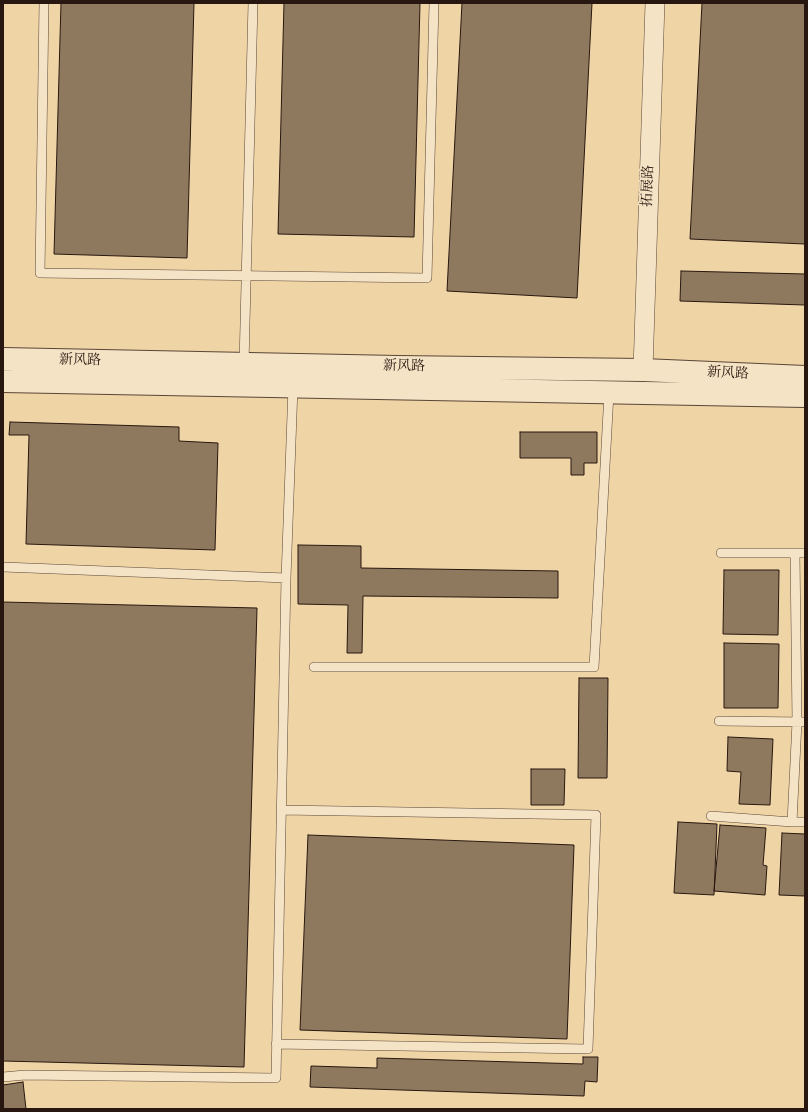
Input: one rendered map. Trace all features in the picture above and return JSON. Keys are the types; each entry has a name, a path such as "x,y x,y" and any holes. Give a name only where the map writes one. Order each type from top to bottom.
{"street":[{"name":"拓展路","path":"643,370 655,3"},
{"name":"新风路","path":"3,359 643,370 805,377"},
{"name":"新风路","path":"3,381 805,396"}],"lane":[{"path":"44,3 40,273 246,277 427,278 434,3"},
{"path":"244,364 253,3"},
{"path":"3,1078 25,1075 276,1078 286,578 293,387"},
{"path":"314,667 594,667 609,393"},
{"path":"721,553 805,553"},
{"path":"792,822 801,722 795,553"},
{"path":"3,567 286,578"},
{"path":"719,721 801,722"},
{"path":"276,1044 588,1049 596,815 282,810"},
{"path":"711,816 805,822"}],"building":[{"path":"61,3 194,3 187,258 54,254"},
{"path":"284,3 420,3 414,237 278,234"},
{"path":"462,3 592,3 577,298 447,291"},
{"path":"702,3 805,3 805,244 690,239"},
{"path":"681,271 805,274 805,305 680,301"},
{"path":"10,422 179,427 179,441 218,443 215,550 26,544 29,435 9,435"},
{"path":"520,432 597,432 597,463 584,463 584,475 571,475 571,458 520,458"},
{"path":"298,545 361,546 361,568 558,571 558,598 363,596 362,653 347,653 348,605 298,604"},
{"path":"724,570 779,570 778,635 723,634"},
{"path":"3,602 257,608 244,1067 3,1061"},
{"path":"724,643 779,644 778,708 724,708"},
{"path":"579,678 608,678 607,778 578,778"},
{"path":"728,737 773,739 770,805 739,804 741,772 727,771"},
{"path":"531,769 565,769 564,805 531,805"},
{"path":"678,822 717,824 714,895 674,893"},
{"path":"720,825 766,828 763,865 767,866 765,895 714,891"},
{"path":"782,833 805,834 805,896 779,895"},
{"path":"308,835 574,845 567,1039 300,1030"},
{"path":"583,1057 598,1057 597,1082 585,1081 584,1096 310,1087 311,1066 377,1068 377,1058 583,1064"},
{"path":"23,1082 26,1109 3,1109 3,1085"}]}
